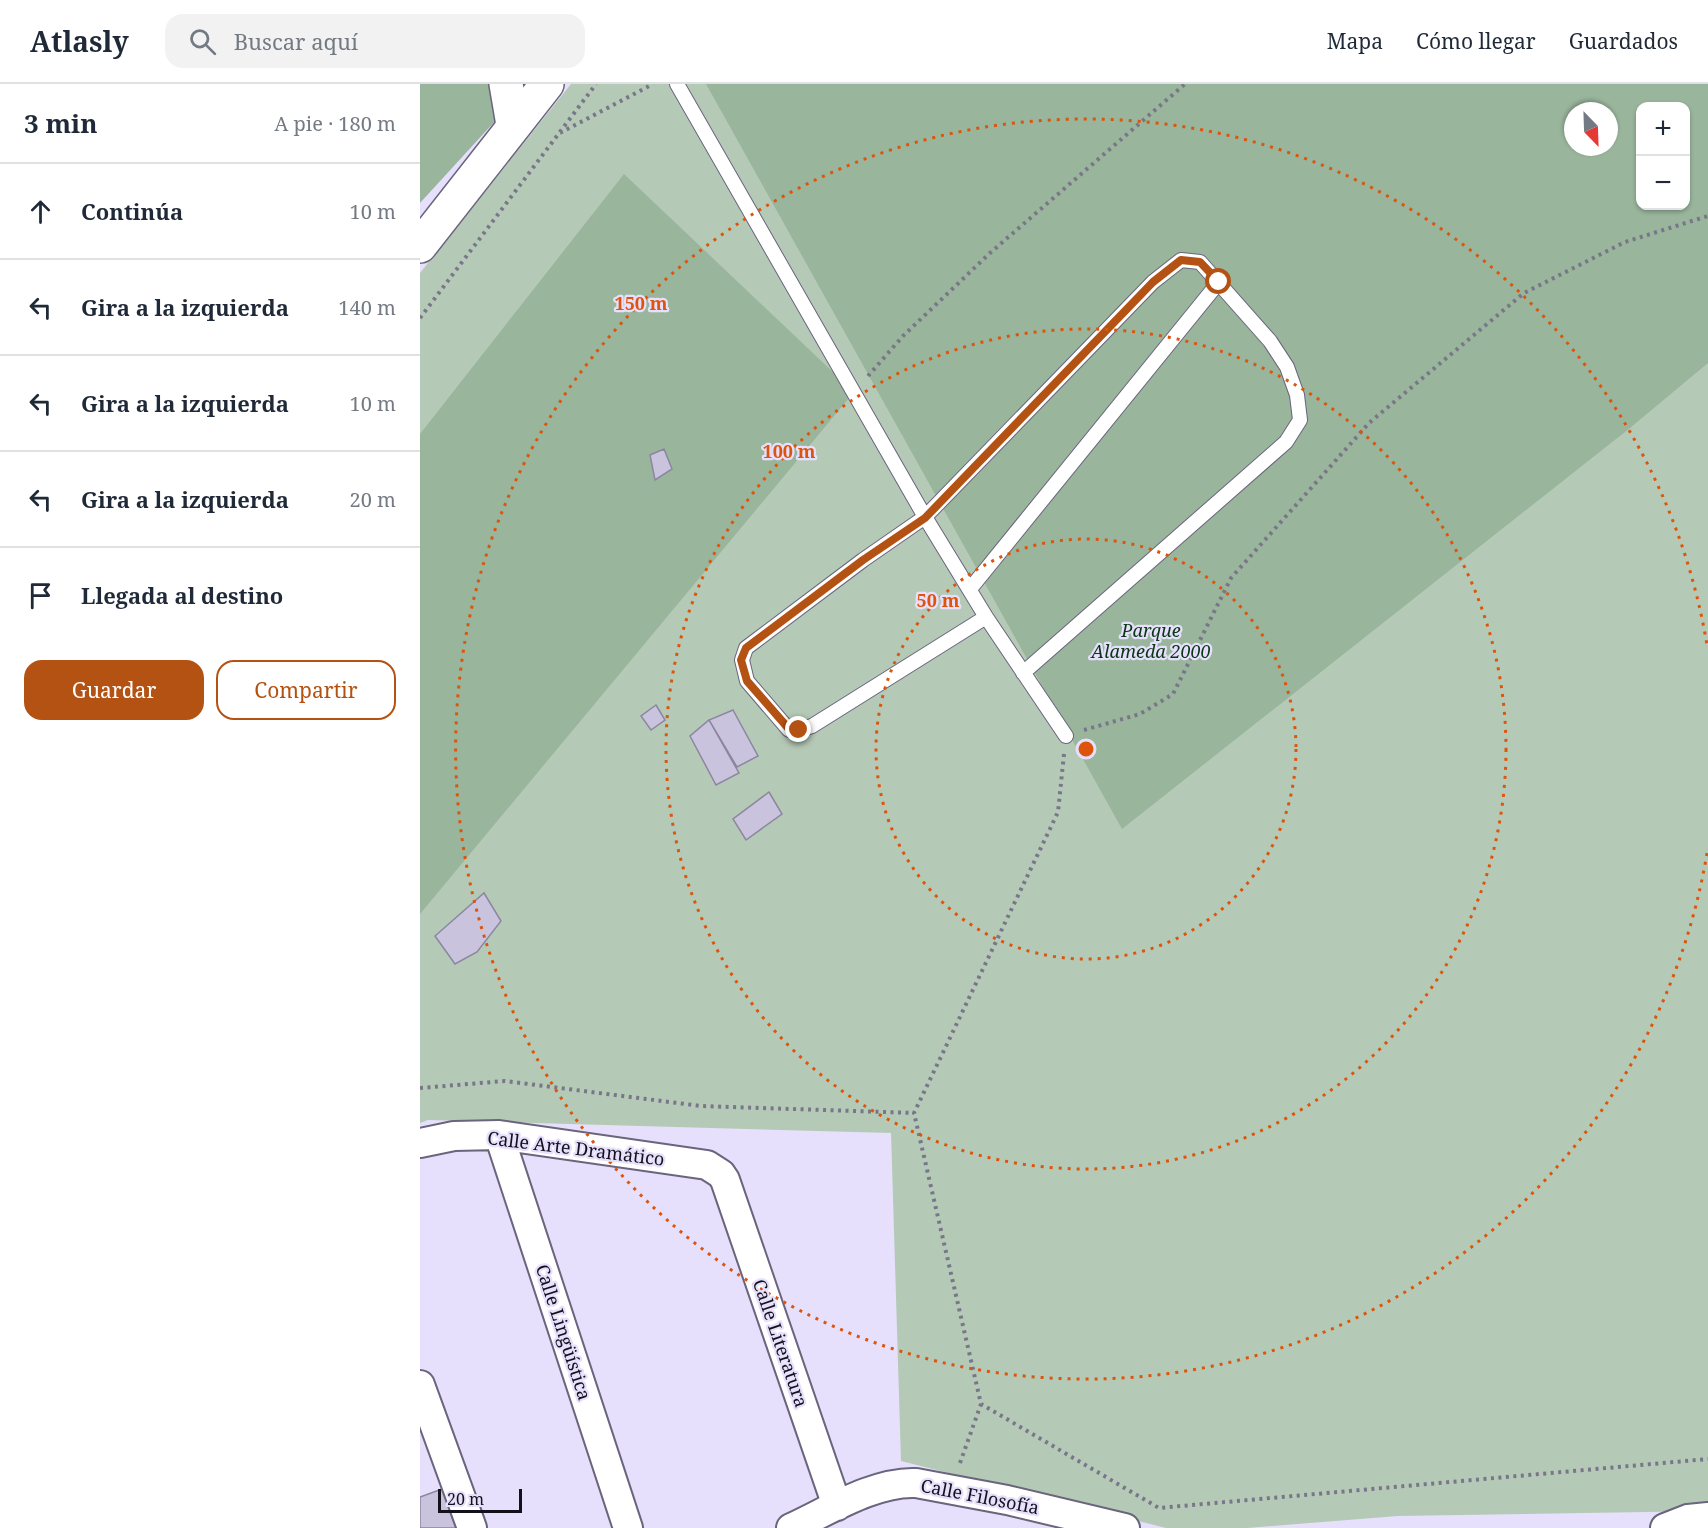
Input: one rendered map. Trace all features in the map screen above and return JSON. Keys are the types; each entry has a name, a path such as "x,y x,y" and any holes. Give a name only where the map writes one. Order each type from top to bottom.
{"main road":[{"path":"506,84 513,125"},
{"path":"420,246 547,84"}],"street":[{"name":"Calle Arte Dramático","path":"420,1143 454,1136 499,1135 707,1165 726,1180"},
{"name":"Calle Lingüística","path":"499,1135 628,1528"},
{"name":"Calle Literatura","path":"726,1180 837,1506"},
{"path":"420,1385 472,1528"},
{"name":"Calle Filosofía","path":"801,1526 837,1506 901,1482 1007,1500 1125,1528"},
{"path":"1007,1500 1021,1528"},
{"path":"1665,1528 1688,1519 1708,1517"}],"lane":[{"path":"677,84 925,518 986,617 1066,735"},
{"path":"986,617 812,726 799,730 789,729 747,681 741,660 746,648 863,560 925,518 1153,282 1181,260 1200,262 1270,340 1287,367 1297,395 1300,420 1286,442 1023,673"},
{"path":"970,589 1219,282"}],"path":[{"path":"420,318 596,84"},
{"path":"557,135 652,84"},
{"path":"854,392 903,336 990,253 1185,84"},
{"path":"951,1490 981,1404 914,1113 1058,812 1066,735 1140,714 1173,694 1231,578 1369,423 1524,293 1625,242 1708,216"},
{"path":"420,1088 505,1081 701,1106 914,1113"},
{"path":"981,1404 1160,1508 1708,1459"}],"green space":[{"path":"420,84 529,84 420,203"},
{"name":"Parque Alameda 2000","path":"571,84 1708,84 1708,1511 1398,1516 1247,1528 1166,1528 901,1461 891,1133 428,1120 420,1123 420,273"},
{"path":"706,84 1708,84 1708,363 1630,428 1122,829"},
{"path":"624,174 854,392 420,914 420,434"}],"building":[{"path":"664,449 672,469 655,480 650,455"},
{"path":"656,705 665,720 651,730 641,716"},
{"path":"733,710 758,756 737,767 709,720"},
{"path":"709,720 739,773 716,785 690,736"},
{"path":"769,792 782,814 746,840 733,819"},
{"path":"484,893 501,921 477,952 455,964 435,936"},
{"path":"442,1489 456,1528 420,1528 420,1497"}],"route":[{"path":"799,730 789,729 747,681 741,660 746,648 863,560 925,518 1153,282 1181,260 1200,262 1219,282"}]}
